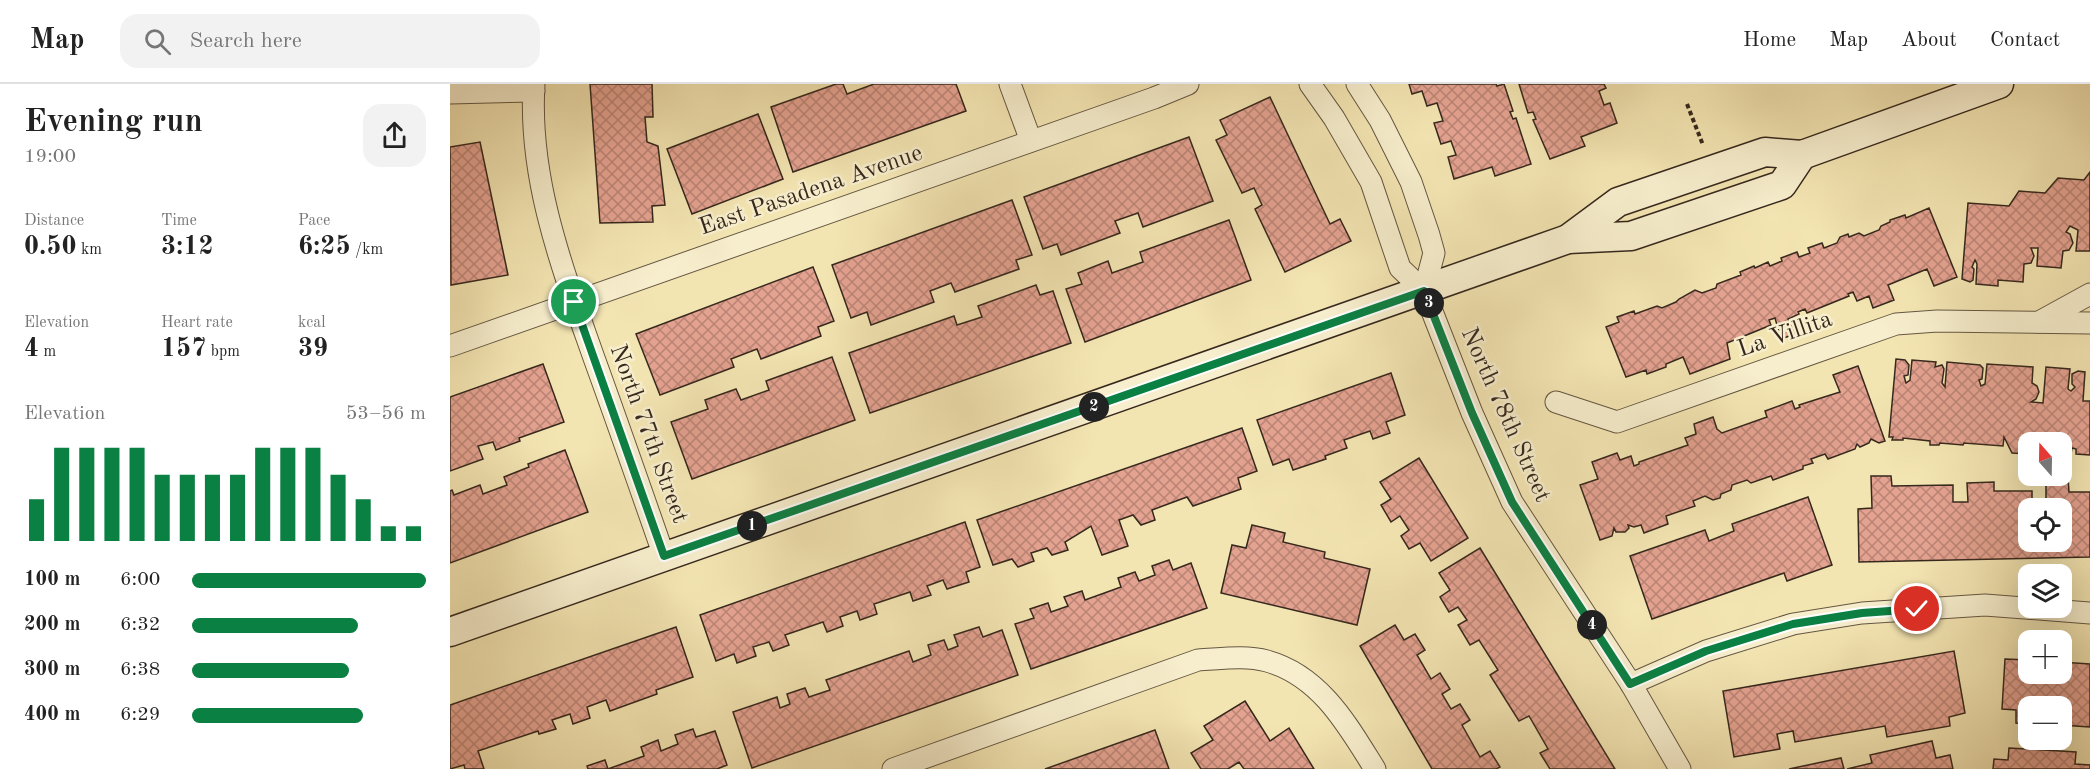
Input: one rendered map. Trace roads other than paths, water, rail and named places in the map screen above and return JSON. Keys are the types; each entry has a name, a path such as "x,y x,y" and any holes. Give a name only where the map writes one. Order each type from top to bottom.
{"main road":[{"path":"450,632 1569,239 1618,202 1765,152 1803,155 1999,84"}],"street":[{"path":"1010,84 1031,141"},
{"name":"East Pasadena Avenue","path":"450,346 1154,98 1188,84"},
{"name":"North 78th Street","path":"1310,84 1334,118 1371,182 1400,268 1424,291 1476,423 1512,502 1630,684 1680,769"},
{"path":"1358,84 1380,120 1411,182 1429,235 1434,254 1424,291"},
{"path":"450,93 534,87"},
{"name":"North 77th Street","path":"534,87 535,136 541,183 552,238 664,556"},
{"name":"La Villita","path":"2039,322 2090,294"},
{"name":"La Villita","path":"1556,402 1617,422 1896,324 1937,321 2090,323"},
{"path":"1630,684 1706,651 1793,624 1862,613 1978,606 2090,613"},
{"path":"893,769 1198,660 1237,658 1267,661 1299,675 1319,691 1339,712 1375,769"}]}
